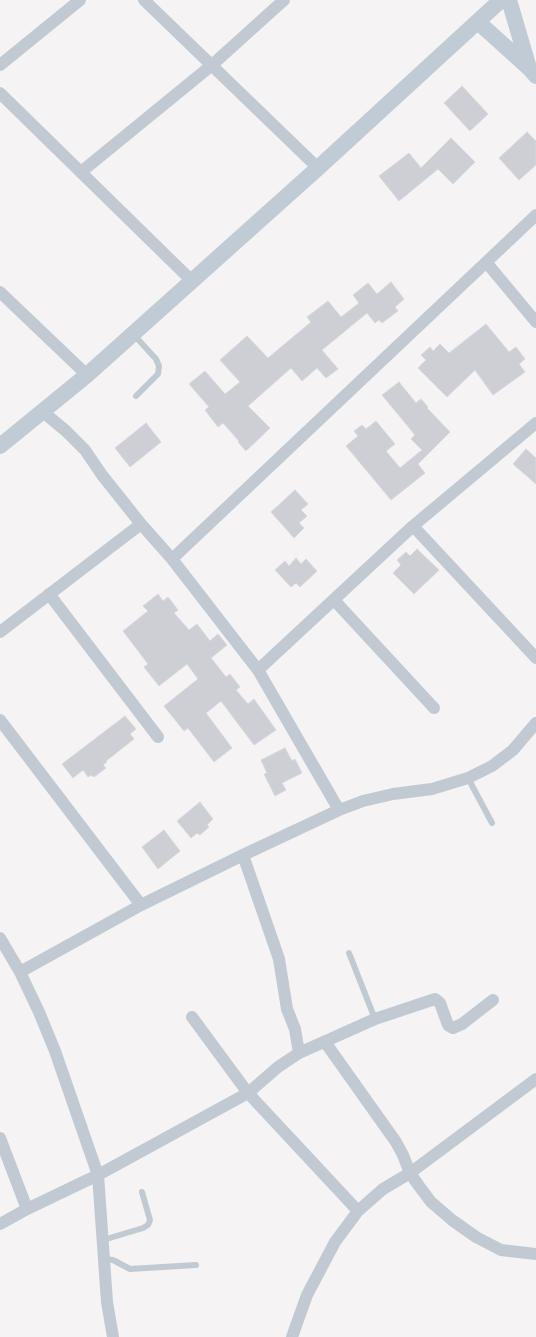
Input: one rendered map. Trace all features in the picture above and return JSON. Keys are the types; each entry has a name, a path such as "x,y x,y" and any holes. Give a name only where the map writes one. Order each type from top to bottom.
{"street":[{"path":"0,65 80,0"},
{"path":"144,0 318,168"},
{"path":"81,172 212,65 284,0"},
{"path":"0,446 87,375 318,168 501,0"},
{"path":"509,0 533,72"},
{"path":"478,22 533,72"},
{"path":"0,93 192,281"},
{"path":"172,559 536,215"},
{"path":"486,262 536,322"},
{"path":"0,292 87,375"},
{"path":"43,412 66,430 85,450 102,475 172,559 258,670 339,810"},
{"path":"258,670 413,526 536,423"},
{"path":"0,632 141,524"},
{"path":"413,526 536,658"},
{"path":"49,594 158,737"},
{"path":"334,600 434,708"},
{"path":"0,720 141,905"},
{"path":"20,972 141,905 339,810 363,801 393,794 432,789 468,778 492,766 513,750 536,723"},
{"path":"243,855 279,959 287,1009 295,1029 299,1054"},
{"path":"0,938 20,972 56,1051 98,1175 107,1302 113,1337"},
{"path":"0,1224 98,1175 248,1093 278,1067 299,1054 375,1019 436,999 440,1003 448,1025 453,1028 462,1024 493,1000"},
{"path":"192,1017 248,1093 358,1211"},
{"path":"325,1042 396,1142 410,1173 432,1202 452,1220 476,1237 501,1250 536,1254"},
{"path":"292,1337 307,1295 336,1242 358,1211 384,1189 410,1173 536,1079"},
{"path":"0,1138 27,1209"}],"lane":[{"path":"133,334 156,359 159,366 158,374 136,396"},
{"path":"468,778 492,823"},
{"path":"350,953 375,1019"},
{"path":"103,1240 148,1225 150,1220 142,1192"},
{"path":"104,1259 113,1260 130,1269 196,1265"}],"building":[{"path":"462,86 488,114 470,131 444,103"},
{"path":"527,132 536,141 536,165 519,180 499,158"},
{"path":"451,138 475,162 453,184 438,169 399,201 379,176 409,153 421,168"},
{"path":"391,282 404,299 395,307 398,311 382,323 379,320 375,323 367,313 322,350 338,369 326,378 317,368 302,381 291,368 248,406 270,428 246,451 223,423 218,427 205,410 209,407 189,384 205,371 225,394 240,382 220,360 247,336 268,358 311,322 307,317 328,301 341,317 359,303 353,295 368,283 377,294"},
{"path":"486,324 509,352 516,347 525,359 519,364 525,372 493,395 475,370 447,397 418,368 426,360 421,355 430,347 433,351 440,344 449,353"},
{"path":"399,382 416,403 421,399 450,432 418,464 425,473 391,500 346,446 358,436 354,431 362,425 366,429 376,421 395,444 386,451 400,468 422,450 411,439 415,435 382,395"},
{"path":"146,423 161,442 130,467 115,448"},
{"path":"526,449 536,458 536,484 513,464"},
{"path":"295,490 308,504 301,510 307,516 299,523 304,528 294,538 271,512"},
{"path":"417,549 439,570 414,594 393,573 401,565 397,560 406,552 410,556"},
{"path":"296,558 301,564 306,559 317,571 300,587 296,583 291,587 275,570 285,561 289,566"},
{"path":"158,594 163,601 168,597 178,610 174,613 189,630 197,624 210,641 218,634 227,645 211,658 226,677 230,674 240,687 236,690 248,704 254,699 276,730 254,745 221,701 206,713 232,748 214,762 188,728 184,731 164,706 198,679 187,664 159,686 144,667 148,664 123,631 148,611 143,606"},
{"path":"125,716 136,729 130,734 134,739 106,761 103,765 106,768 94,777 91,775 88,777 83,770 73,778 62,764"},
{"path":"285,748 292,761 295,759 302,773 282,783 286,790 275,796 264,774 267,773 261,760"},
{"path":"200,802 213,819 207,825 209,827 200,835 197,833 191,838 177,821"},
{"path":"164,830 180,851 158,869 142,847"}]}
